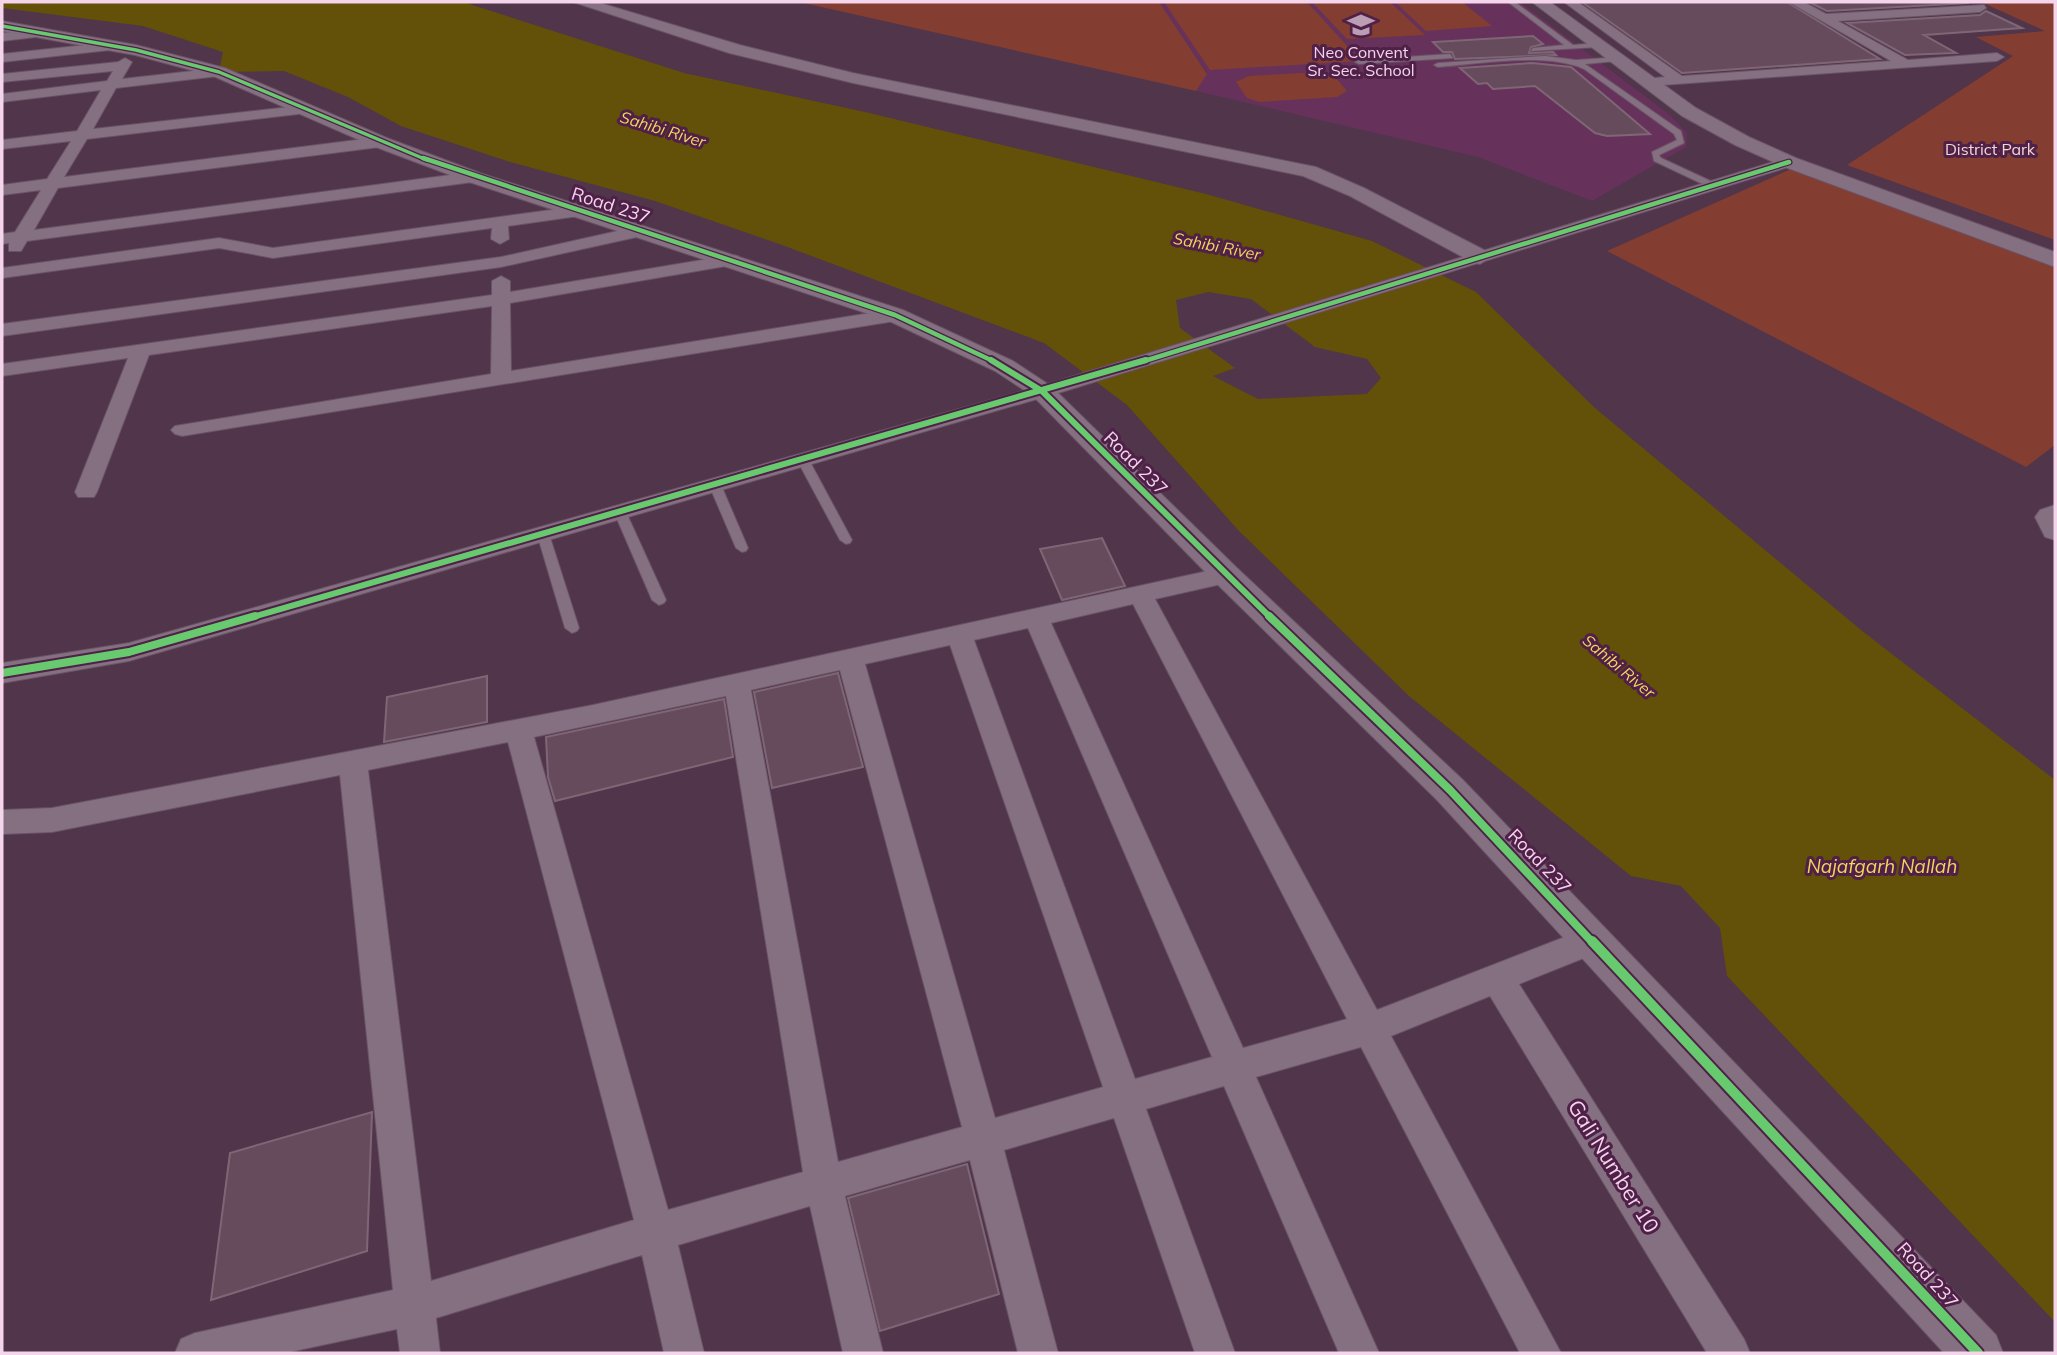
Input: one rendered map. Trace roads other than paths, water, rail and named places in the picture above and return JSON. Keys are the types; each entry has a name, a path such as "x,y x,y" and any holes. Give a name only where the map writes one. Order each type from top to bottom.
{"street":[{"path":"581,2 735,49 853,78 1309,171 1357,191 1480,257"},
{"path":"1540,2 1689,111 1789,162 2055,260"},
{"path":"1570,2 1679,80"},
{"path":"1795,2 1906,64"},
{"path":"1824,18 1980,8"},
{"name":"Road 237","path":"2,26 40,33 121,58 219,72 380,142 473,177 895,315 1004,366 1042,391 1226,575 1450,790 1978,1353"},
{"path":"2,37 40,33"},
{"path":"1648,82 1997,57"},
{"path":"2,58 121,58"},
{"path":"2,78 121,58"},
{"path":"2,271 110,86 121,58"},
{"path":"2,98 219,72"},
{"path":"2,144 307,109"},
{"path":"2,190 380,142"},
{"path":"2,673 129,652 803,460 1081,380 1789,162"},
{"path":"2,239 473,177"},
{"path":"2,271 219,243 234,243 255,253 273,254 580,211"},
{"path":"500,222 501,380"},
{"path":"2,330 501,262 640,231"},
{"path":"2,370 501,299 732,260"},
{"path":"183,430 895,315"},
{"path":"86,492 141,350"},
{"path":"2055,514 2050,517 2055,530"},
{"path":"2,822 52,820 518,729 1226,575"},
{"path":"1140,594 1541,1353"},
{"path":"1036,617 1359,1353"},
{"path":"958,634 1215,1353"},
{"path":"850,658 983,1140 1038,1353"},
{"path":"737,683 824,1185 863,1353"},
{"path":"518,729 656,1232 684,1353"},
{"path":"353,762 420,1353"},
{"path":"195,1353 415,1305 656,1232 1371,1028 1593,940"},
{"name":"Gali Number 10","path":"1498,979 1730,1353"}],"lane":[{"path":"1511,2 1571,47"},
{"path":"1359,62 1598,45"},
{"path":"1437,65 1545,58 1575,62 1617,59"},
{"path":"1575,62 1587,67 1678,132 1681,141 1655,154 1657,159 1714,186"},
{"path":"803,460 846,540"},
{"path":"715,485 742,548"},
{"path":"620,512 659,600"},
{"path":"543,534 572,628"}],"water":[{"name":"Najafgarh Nallah","path":"2,2 463,2 684,73 865,112 1206,194 1372,241 1476,292 1595,408 1861,630 2055,780 2055,1322 1727,976 1720,928 1681,886 1631,876 1409,696 1239,531 1127,405 1044,343 782,245 655,201 510,162 401,126 348,97 284,71 219,72 223,52 143,26 2,8","holes":["1208,292 1251,299 1315,347 1367,359 1381,378 1367,394 1258,399 1213,376 1235,368 1180,328 1176,300"]}],"place":[{"name":"Neo Convent Sr. Sec. School","path":"1361,25"}],"water label":[{"name":"Sahibi River","path":"663,129"},
{"name":"Sahibi River","path":"1217,246"},
{"name":"Sahibi River","path":"1619,666"}],"park label":[{"name":"District Park","path":"1990,149"}]}
